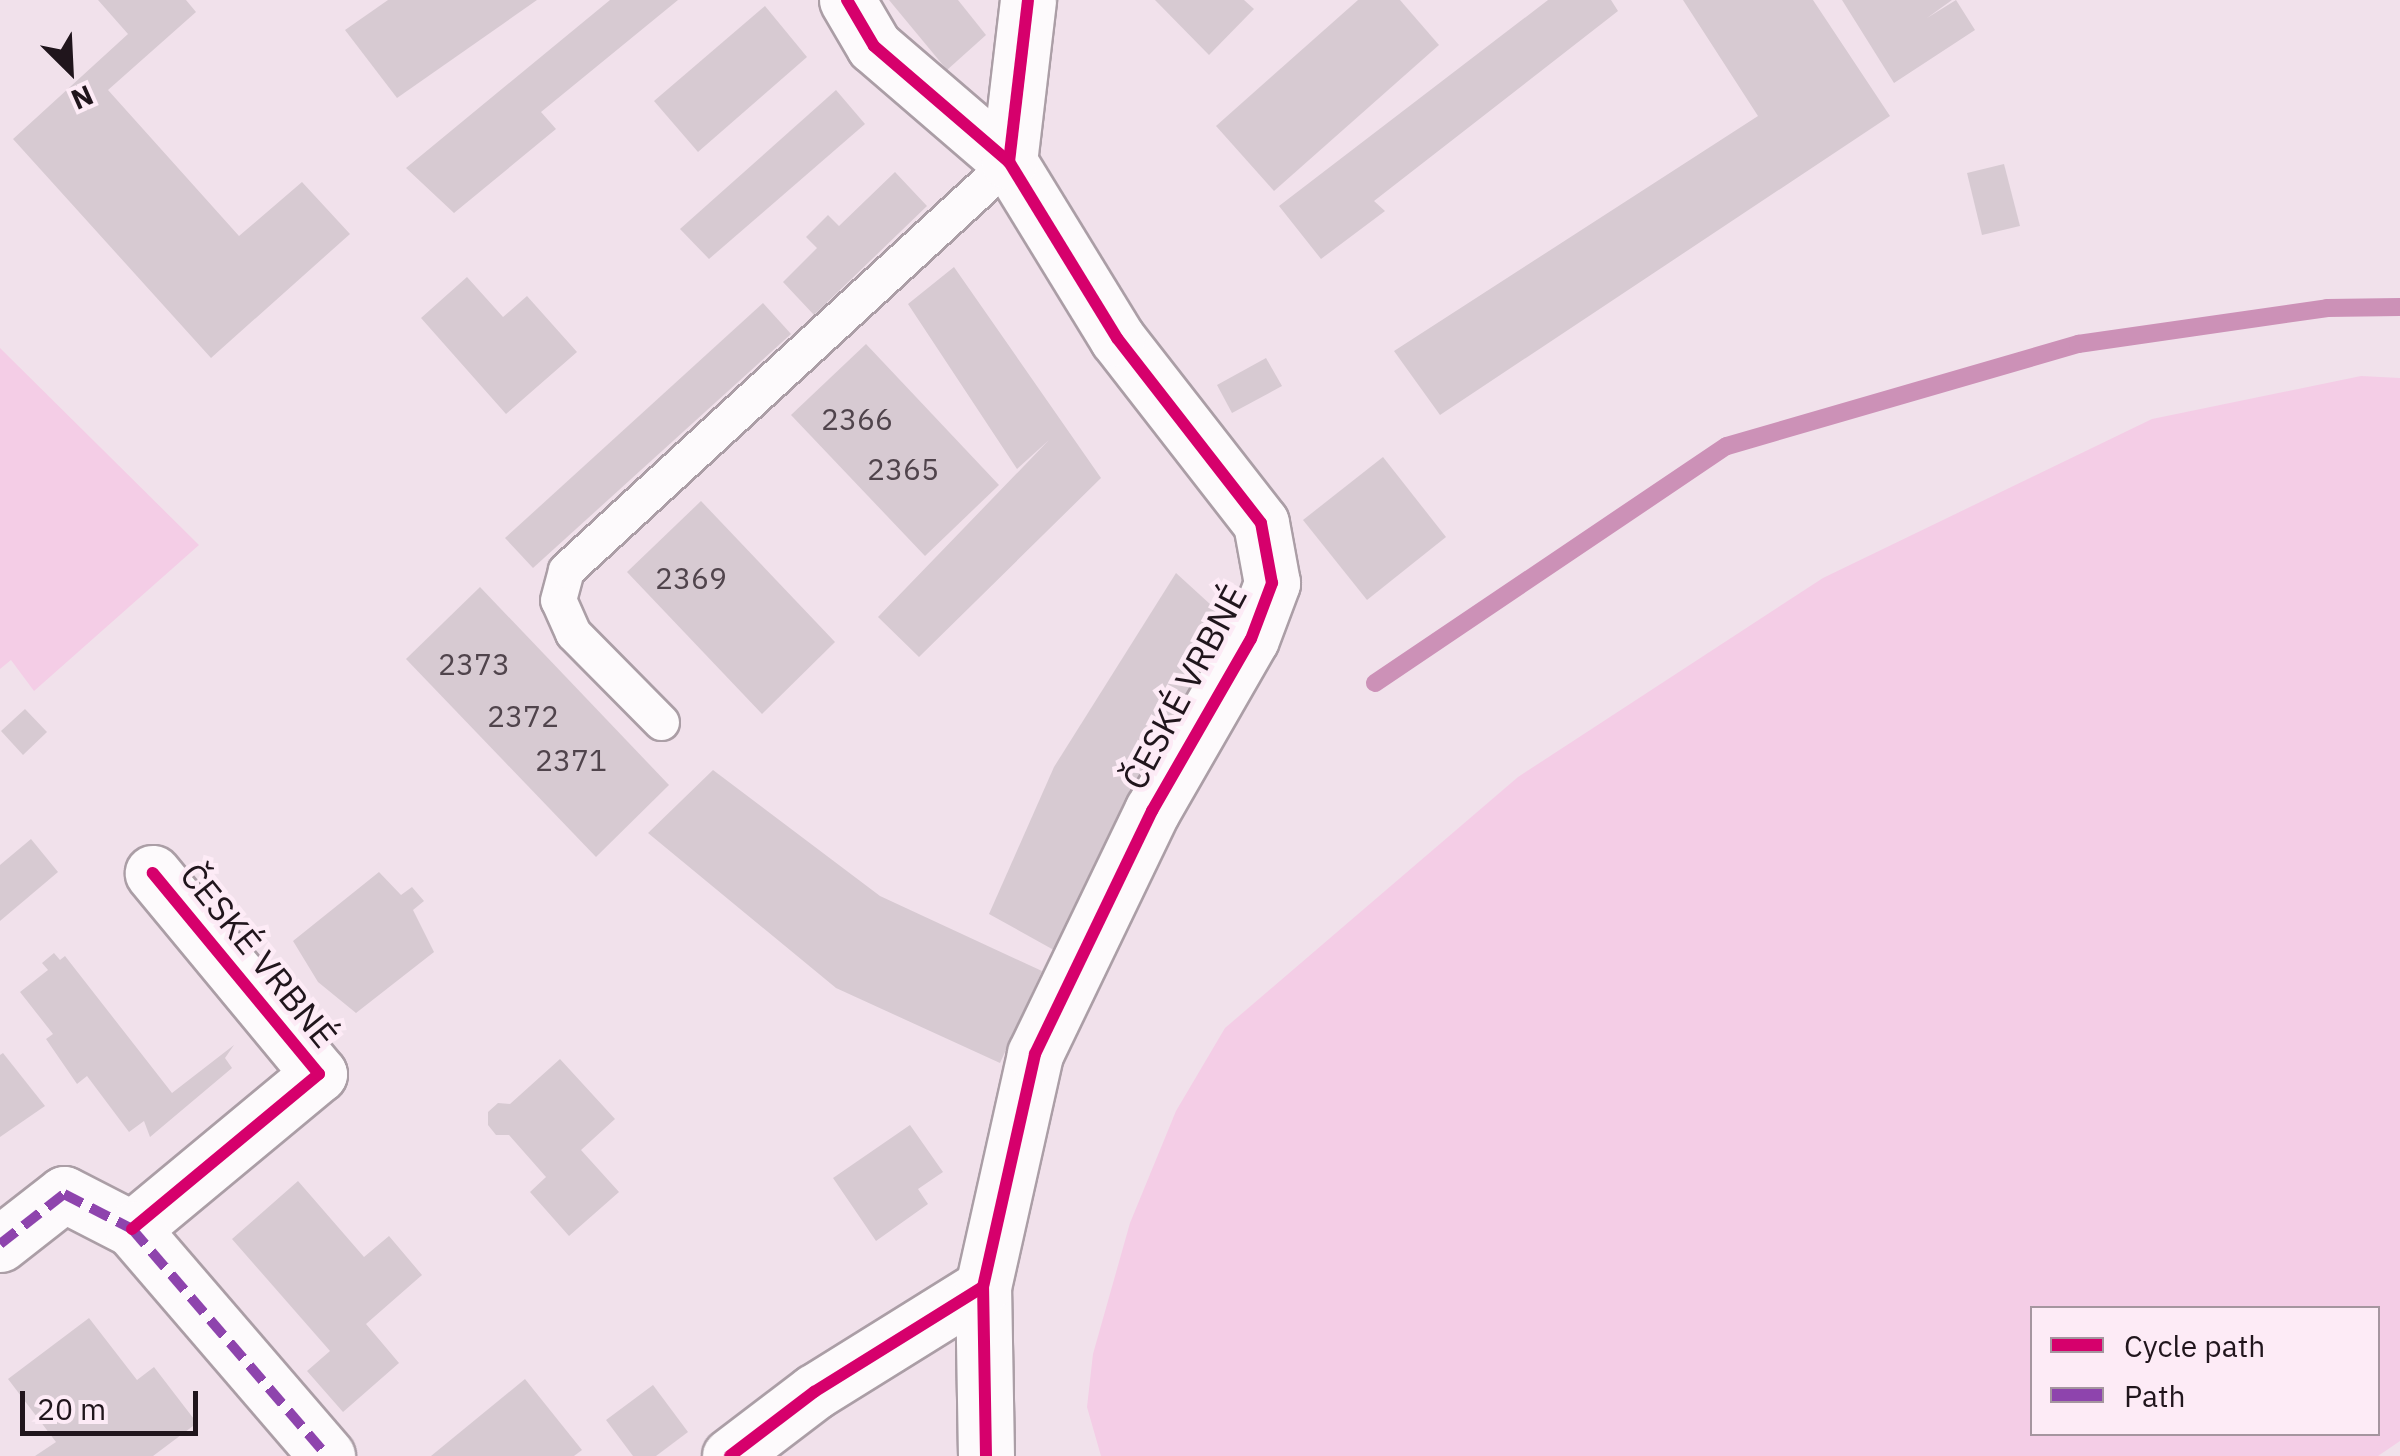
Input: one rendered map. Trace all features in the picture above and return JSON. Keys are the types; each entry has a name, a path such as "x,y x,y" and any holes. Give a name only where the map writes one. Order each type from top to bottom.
{"street":[{"name":"ČESKÉ VRBNÉ","path":"847,0 874,46 1010,162 1117,338 1261,523 1272,583 1251,639 1152,812 1035,1054 983,1288 986,1456"},
{"path":"1010,162 1028,0"},
{"name":"ČESKÉ VRBNÉ","path":"132,1229 319,1074 153,873"},
{"path":"0,1244 64,1194 132,1229 327,1456"},
{"path":"730,1456 814,1392 983,1288"}],"lane":[{"path":"661,722 573,633 558,600 566,570 1010,162"}],"shaded area":[{"path":"0,348 199,545 34,691 11,660 0,669"},
{"path":"2361,376 2400,378 2400,1441 2378,1456 1101,1456 1087,1407 1093,1354 1130,1223 1176,1111 1225,1028 1518,777 1823,578 2152,419"}],"building":[{"path":"98,0 186,0 196,12 108,90 239,236 302,182 350,234 211,358 13,139 128,34"},
{"path":"388,0 537,0 397,98 345,30"},
{"path":"610,0 678,0 541,112 556,129 454,213 406,168"},
{"path":"889,0 958,0 986,35 947,70"},
{"path":"1155,0 1244,0 1254,9 1209,55"},
{"path":"1358,0 1400,0 1439,45 1274,191 1216,126"},
{"path":"1548,0 1611,0 1618,11 1374,201 1385,211 1321,259 1279,206"},
{"path":"1683,0 1813,0 1890,116 1440,415 1394,351 1758,116"},
{"path":"1842,0 1952,0 1927,18 1956,0 1975,30 1894,83"},
{"path":"765,6 807,57 698,152 654,101"},
{"path":"836,90 865,124 709,259 680,229"},
{"path":"2004,164 2020,226 1982,235 1967,173"},
{"path":"895,172 927,206 814,315 783,282 817,248 806,237 828,215 839,226"},
{"path":"954,267 1101,478 919,657 878,617 1049,440 1017,469 908,304"},
{"path":"467,277 503,317 527,296 577,352 506,414 421,318"},
{"path":"763,303 791,334 533,568 505,538"},
{"path":"866,344 999,485 925,556 791,415"},
{"path":"1266,358 1282,386 1232,413 1217,385"},
{"path":"1383,457 1446,537 1367,600 1303,520"},
{"path":"701,501 835,642 762,714 627,572"},
{"path":"1176,573 1234,626 1061,954 989,914 1054,767"},
{"path":"480,587 669,785 596,857 406,659"},
{"path":"25,709 47,732 23,755 1,731"},
{"path":"713,770 880,896 1042,971 1000,1063 836,988 648,833"},
{"path":"31,839 58,872 0,921 0,865"},
{"path":"379,872 401,895 412,887 424,901 413,910 434,952 356,1013 318,982 293,941"},
{"path":"54,953 60,960 65,956 172,1093 234,1045 225,1058 232,1068 150,1137 144,1121 129,1132 87,1076 77,1084 46,1039 53,1034 20,992 48,970 42,963"},
{"path":"3,1053 45,1106 0,1137 0,1055"},
{"path":"560,1059 615,1119 581,1150 619,1192 569,1236 530,1192 546,1177 509,1135 496,1135 488,1125 488,1112 498,1103 510,1104"},
{"path":"910,1125 943,1172 918,1189 928,1204 876,1241 833,1178"},
{"path":"298,1181 364,1257 389,1236 422,1275 366,1324 399,1363 343,1412 307,1371 330,1351 232,1239"},
{"path":"89,1318 137,1380 154,1367 197,1423 153,1456 35,1456 56,1442 8,1379"},
{"path":"525,1379 582,1450 574,1456 431,1456"},
{"path":"653,1385 688,1432 656,1456 633,1456 606,1420"}],"waterway":[{"path":"1375,683 1727,446 2078,344 2327,308 2400,307"}],"marked path":[{"path":"0,1244 64,1194 132,1229 327,1456"}],"cycle path":[{"path":"847,0 874,46 1009,162"},
{"path":"986,1456 983,1287 1035,1054 1152,811 1251,639 1272,583 1261,523 1117,338 1009,162 1028,0"},
{"path":"132,1229 319,1074 153,873"},
{"path":"730,1456 814,1392 983,1287"}]}
